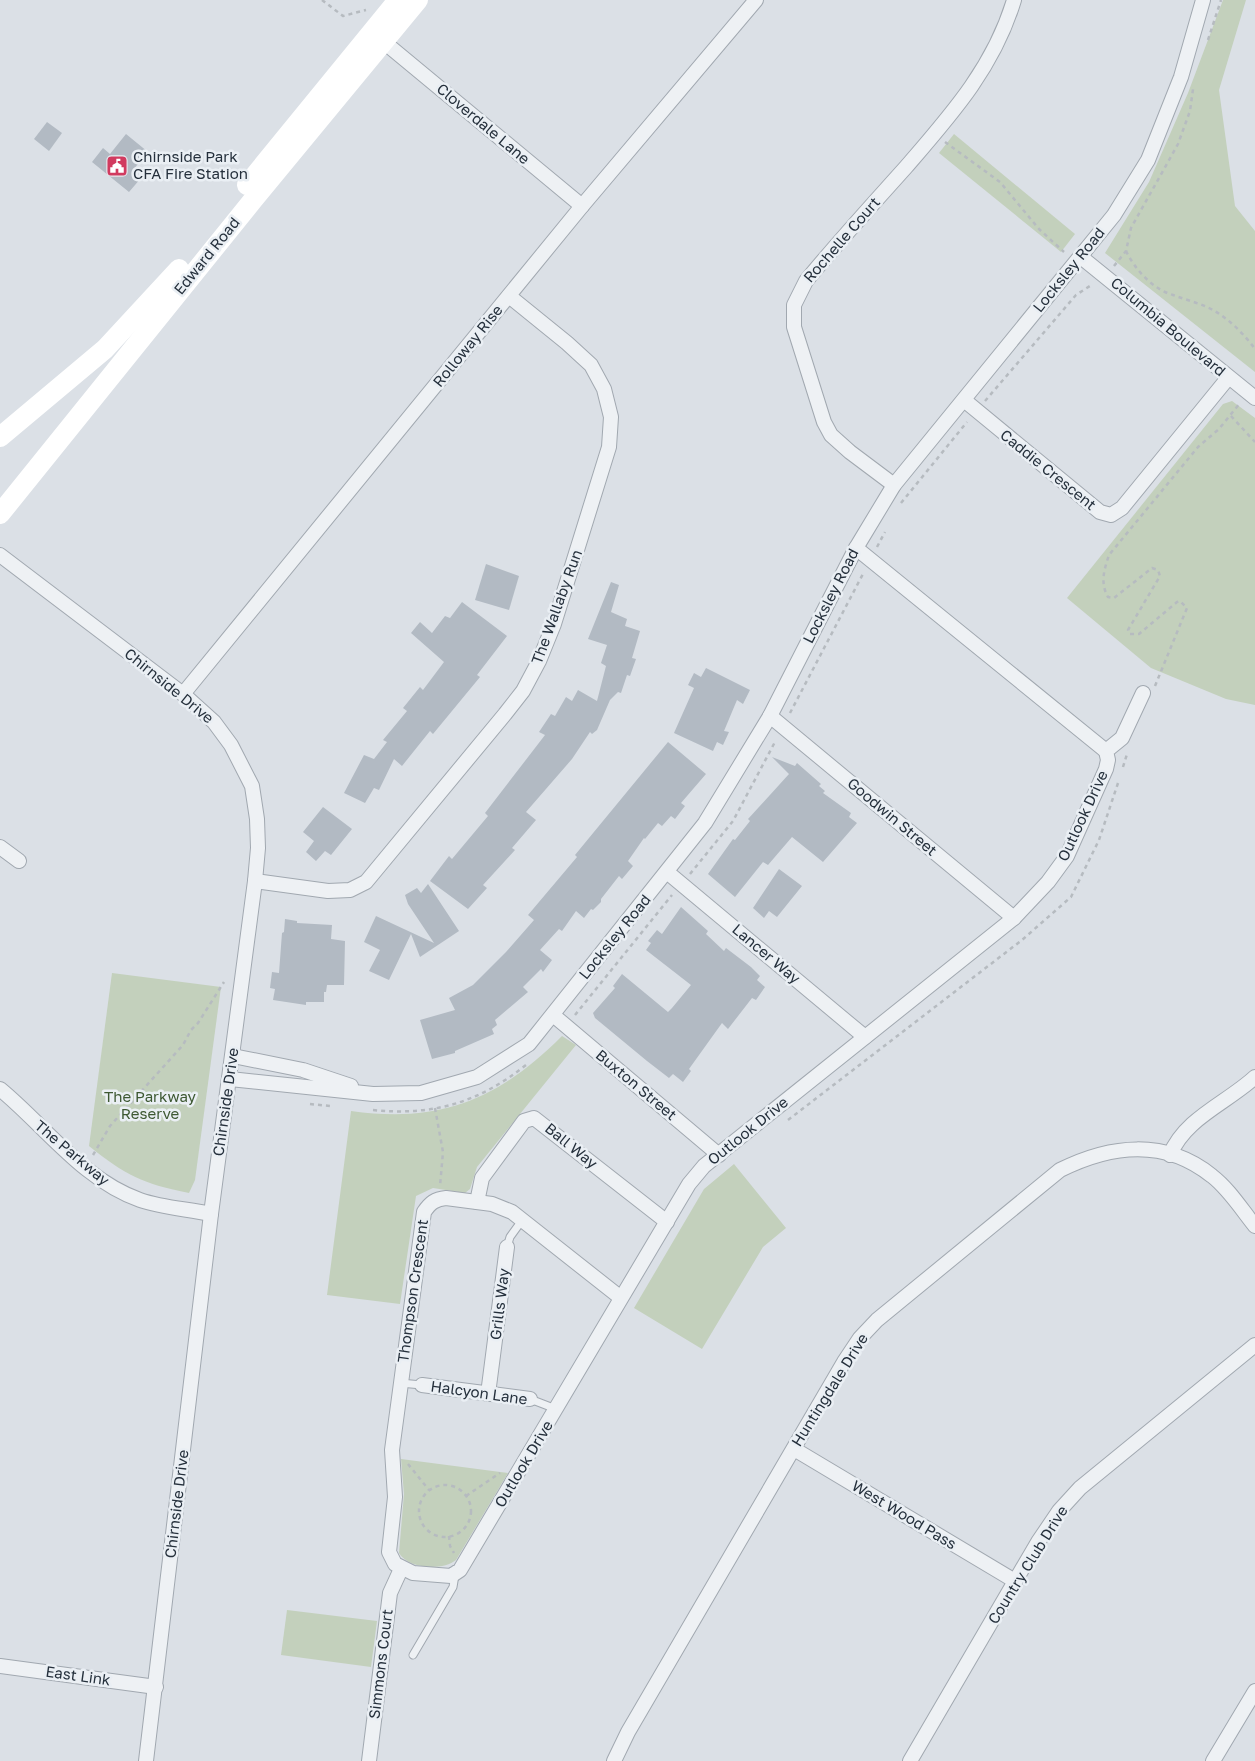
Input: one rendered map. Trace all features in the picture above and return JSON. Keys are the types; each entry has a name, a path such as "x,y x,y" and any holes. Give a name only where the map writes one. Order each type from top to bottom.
{"main road":[{"name":"Edward Road","path":"0,514 253,200 378,37 398,0"},
{"name":"Edward Road","path":"0,436 73,378 139,315 378,37 418,0"}],"street":[{"name":"Rolloway Rise","path":"183,694 582,206 756,0"},
{"name":"Rochelle Court","path":"894,485 831,434 824,422 794,327 793,315 798,294 806,281 922,148 982,73 1006,30 1014,0"},
{"name":"Locksley Road","path":"230,1079 373,1094 421,1093 477,1077 529,1044 705,823 770,716 856,548 894,485 1114,215 1148,160 1180,77 1203,0"},
{"name":"Cloverdale Lane","path":"378,37 582,206"},
{"name":"Columbia Boulevard","path":"1081,257 1228,378 1252,395"},
{"name":"The Wallaby Run","path":"255,882 328,891 350,890 366,882 380,868 505,714 523,691 539,661 554,624 609,447 611,417 604,389 591,365 509,296"},
{"name":"Caddie Crescent","path":"964,400 1100,512 1111,515 1129,501 1228,378"},
{"name":"Outlook Drive","path":"455,1574 467,1561 620,1298 689,1184 704,1166 1014,918 1048,882 1067,856 1106,769 1108,760 1106,751 856,548"},
{"name":"Chirnside Drive","path":"0,555 183,694 220,729 231,745 252,786 257,819 258,848 255,882 211,1214 146,1761"},
{"name":"Outlook Drive","path":"1106,751 1122,738 1143,693"},
{"name":"Goodwin Street","path":"770,716 1014,918"},
{"path":"0,847 19,861"},
{"name":"Lancer Way","path":"667,872 865,1037"},
{"name":"Buxton Street","path":"553,1015 719,1155"},
{"name":"Locksley Road","path":"233,1056 304,1070 373,1094"},
{"path":"1170,1155 1175,1142 1185,1130 1255,1077"},
{"name":"The Parkway","path":"0,1089 86,1168 114,1188 140,1200 211,1214"},
{"name":"Ball Way","path":"477,1202 482,1178 524,1121 534,1118 667,1222"},
{"name":"Huntingdale Drive","path":"614,1761 628,1732 860,1338 877,1320 1060,1170 1086,1157 1120,1149 1156,1151 1186,1160 1213,1176 1255,1226"},
{"path":"438,1199 477,1202 503,1207 523,1219 620,1298"},
{"name":"Thompson Crescent","path":"401,1568 395,1564 389,1552 395,1497 392,1450 424,1212 429,1203 438,1199"},
{"name":"Grills Way","path":"488,1394 507,1247"},
{"name":"Country Club Drive","path":"910,1761 1015,1581 1059,1511 1080,1488 1255,1345"},
{"name":"Halcyon Lane","path":"422,1385 530,1399"},
{"name":"West Wood Pass","path":"794,1449 1015,1581"},
{"path":"401,1568 413,1573 445,1576 455,1574"},
{"name":"Simmons Court","path":"369,1761 390,1593 401,1568"},
{"name":"East Link","path":"0,1666 156,1687"},
{"path":"1213,1761 1255,1691"}],"lane":[{"name":"Grills Way","path":"507,1247 510,1237 523,1219"},
{"name":"Halcyon Lane","path":"400,1382 422,1385"},
{"name":"Halcyon Lane","path":"530,1399 556,1409"},
{"name":"Outlook Drive","path":"413,1655 453,1587 455,1574"}],"path":[{"path":"322,0 343,16 354,15 371,7"},
{"path":"922,148 932,157 945,142 1000,182 1039,229 1065,251 1058,260 1070,270"},
{"path":"896,510 1076,295 1106,276 1126,251 1138,270 1155,285 1170,295 1213,310 1246,337 1255,349"},
{"path":"1163,667 1187,608 1180,602 1177,602 1139,634 1135,636 1130,634 1128,630 1160,576 1158,570 1152,568 1114,598 1108,597 1104,590 1104,572 1109,555 1198,446 1252,395"},
{"path":"1231,416 1255,442"},
{"path":"565,1026 733,821 889,524"},
{"path":"86,1168 110,1126 183,1045 224,982"},
{"path":"368,1109 410,1111 464,1102 509,1078 529,1062"},
{"path":"305,1103 333,1106"},
{"path":"435,1108 443,1152 438,1199"},
{"path":"406,1461 429,1490"},
{"path":"466,1496 504,1470"},
{"path":"445,1485 460,1490 466,1496 470,1513 464,1528 457,1534 440,1536 432,1534 421,1521 420,1504 429,1490 445,1485"}],"green space":[{"path":"1223,0 1246,0 1219,90 1235,206 1255,231 1255,372 1105,253 1149,182 1188,93"},
{"path":"954,134 1075,234 1061,252 939,153"},
{"path":"1232,401 1255,418 1255,705 1226,699 1151,668 1067,598 1223,404"},
{"name":"The Parkway Reserve","path":"112,973 221,987 195,1180 189,1193 159,1186 135,1177 113,1164 89,1146"},
{"path":"562,1036 576,1045 477,1167 470,1189 465,1193 433,1188 416,1196 400,1304 327,1295 351,1111 413,1114 441,1110 467,1102 491,1091 515,1076 539,1058"},
{"path":"734,1164 786,1228 763,1247 702,1349 634,1308 704,1189"},
{"path":"401,1459 508,1473 456,1560 450,1564 426,1567 410,1562 399,1553 404,1494"},
{"path":"287,1610 377,1621 371,1667 281,1655"}],"building":[{"path":"47,122 62,133 49,151 34,139"},
{"name":"Chirnside Park CFA Fire Station","path":"126,134 148,152 132,171 141,178 129,192 92,162 103,148 110,154"},
{"path":"486,564 519,576 509,610 475,600"},
{"path":"611,582 619,585 611,612 627,619 625,626 640,631 632,658 636,659 630,676 627,675 621,693 618,692 610,700 597,730 592,734 590,732 572,759 526,812 536,820 512,848 515,850 483,885 487,888 468,909 430,881 449,856 452,859 488,816 485,813 545,735 539,732 551,714 555,716 566,697 572,701 578,690 597,701 606,666 601,663 607,645 588,639"},
{"path":"462,602 507,636 477,675 480,677 433,734 430,731 402,766 394,759 379,790 374,788 365,803 344,793 364,755 374,759 387,742 383,740 407,711 403,708 420,687 423,690 444,662 411,633 420,622 432,633 445,616 450,618"},
{"path":"706,668 750,690 743,704 737,700 724,731 729,732 723,745 717,742 713,751 674,733 694,688 688,685 694,673 701,677"},
{"path":"668,742 706,774 681,803 685,806 675,819 671,816 662,826 658,823 644,838 628,861 633,866 622,879 619,876 593,910 591,909 584,918 576,911 562,931 559,929 540,950 552,960 543,972 541,969 523,987 528,992 495,1020 497,1025 492,1029 494,1034 455,1051 455,1053 432,1059 420,1020 455,1010 449,998 473,985 534,920 528,915 577,857 575,855"},
{"path":"772,757 795,766 797,763 821,784 819,786 825,791 823,793 851,813 849,817 857,823 823,862 792,837 768,865 763,862 735,897 708,874 733,839 735,840 750,821 748,819 789,774"},
{"path":"323,807 352,829 331,855 325,851 316,861 306,852 314,841 303,832"},
{"path":"779,869 802,886 777,917 769,911 764,918 753,908"},
{"path":"428,884 459,931 420,957 411,934 389,980 369,971 380,950 364,942 376,916 434,943 408,904 405,895 417,888 421,893"},
{"path":"681,907 708,931 706,934 724,951 726,948 751,967 760,976 757,980 765,987 756,1000 752,998 728,1029 722,1023 689,1069 691,1071 683,1082 673,1074 669,1078 595,1018 593,1013 615,988 613,986 622,974 668,1012 672,1008 691,985 646,950 651,943 648,941 657,930 662,934"},
{"path":"285,919 297,921 297,923 332,925 331,939 345,941 344,985 327,985 326,992 324,992 324,1002 306,1002 306,1005 273,1000 275,989 270,988 272,972 279,973"}],"place":[{"name":"Chirnside Park CFA Fire Station","path":"117,166"}]}
